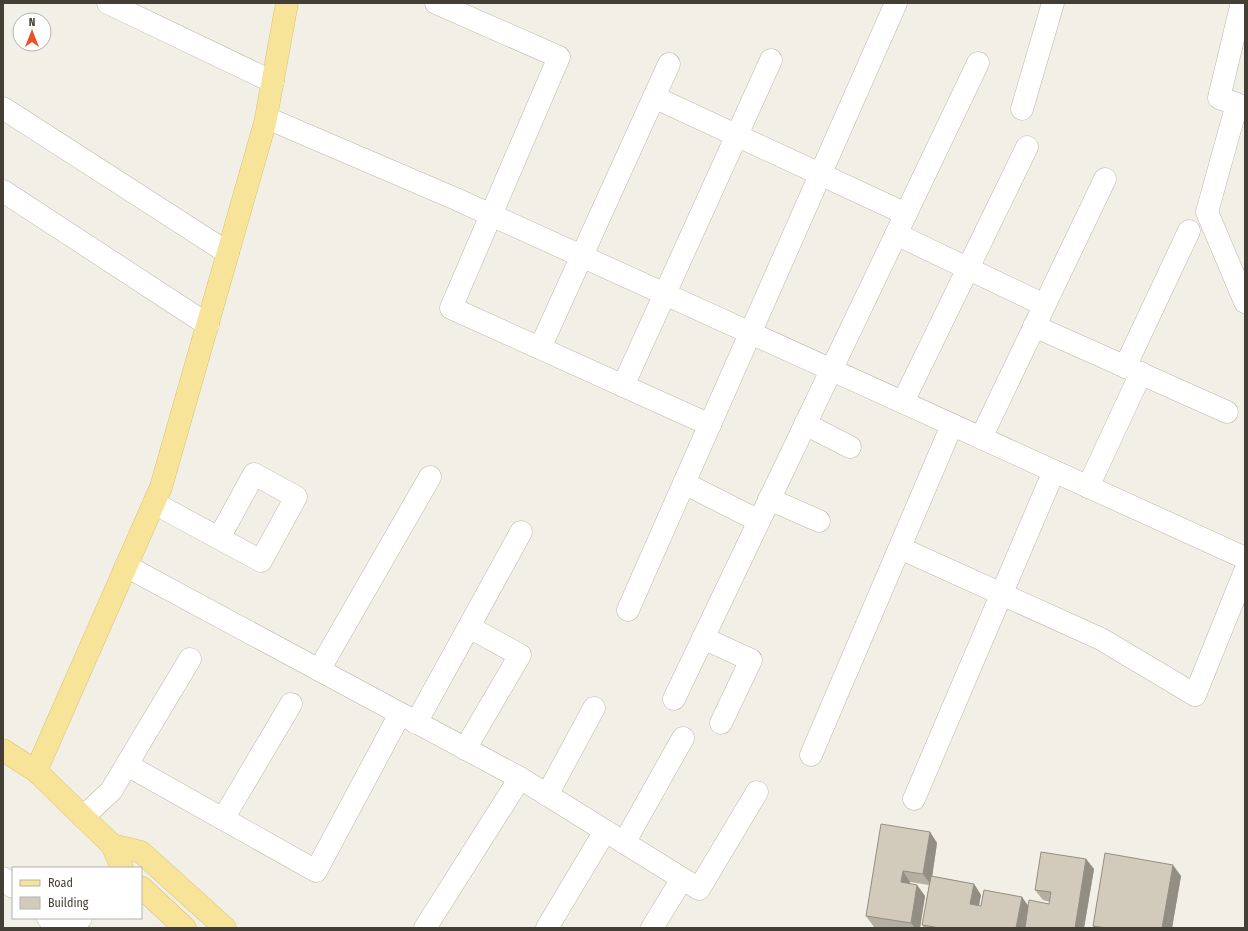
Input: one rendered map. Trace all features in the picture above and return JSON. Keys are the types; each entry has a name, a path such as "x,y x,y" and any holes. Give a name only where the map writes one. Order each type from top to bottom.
{"main road":[{"path":"36,771 161,487 266,118 287,3"},
{"path":"3,750 36,771 112,845 122,867"},
{"path":"112,845 141,852 225,928"},
{"path":"142,888 185,928"}],"street":[{"path":"108,3 273,82"},
{"path":"436,3 559,56 451,308 710,425"},
{"path":"628,610 896,3"},
{"path":"1022,109 1053,3"},
{"path":"1241,6 1219,98 1236,104 1207,212 1245,302"},
{"path":"623,386 770,60"},
{"path":"674,699 978,63"},
{"path":"540,348 669,64"},
{"path":"654,97 906,214"},
{"path":"3,108 228,253"},
{"path":"266,118 491,215 1245,558"},
{"path":"903,402 1027,147"},
{"path":"981,438 1105,179"},
{"path":"3,192 208,325"},
{"path":"1088,487 1189,231"},
{"path":"896,234 1044,305"},
{"path":"1034,326 1228,412"},
{"path":"805,424 850,447"},
{"path":"811,756 952,425"},
{"path":"914,798 1054,471"},
{"path":"319,670 430,477"},
{"path":"684,483 759,521"},
{"path":"770,499 819,521"},
{"path":"154,503 219,538"},
{"path":"127,765 316,871 408,718 469,627 522,532"},
{"path":"900,548 1101,639 1195,695 1245,571"},
{"path":"126,566 520,778 699,889 757,792"},
{"path":"465,749 520,655 469,627"},
{"path":"703,638 751,660 721,723"},
{"path":"83,817 111,791 190,659"},
{"path":"223,819 291,704"},
{"path":"547,796 594,708"},
{"path":"624,843 683,738"},
{"path":"425,928 520,778"},
{"path":"547,928 604,831"},
{"path":"3,878 12,886"},
{"path":"652,928 682,879"},
{"path":"49,919 59,928"},
{"path":"72,928 80,919"}],"building":[{"path":"881,824 930,832 923,874 903,871 901,882 917,885 911,923 866,916"},
{"path":"1041,852 1086,859 1075,928 1025,928 1029,900 1049,904 1051,892 1035,890"},
{"path":"1105,853 1173,865 1162,928 1106,928 1093,926"},
{"path":"931,876 974,884 970,904 981,906 984,890 1022,897 1016,928 940,928 922,925"}]}
